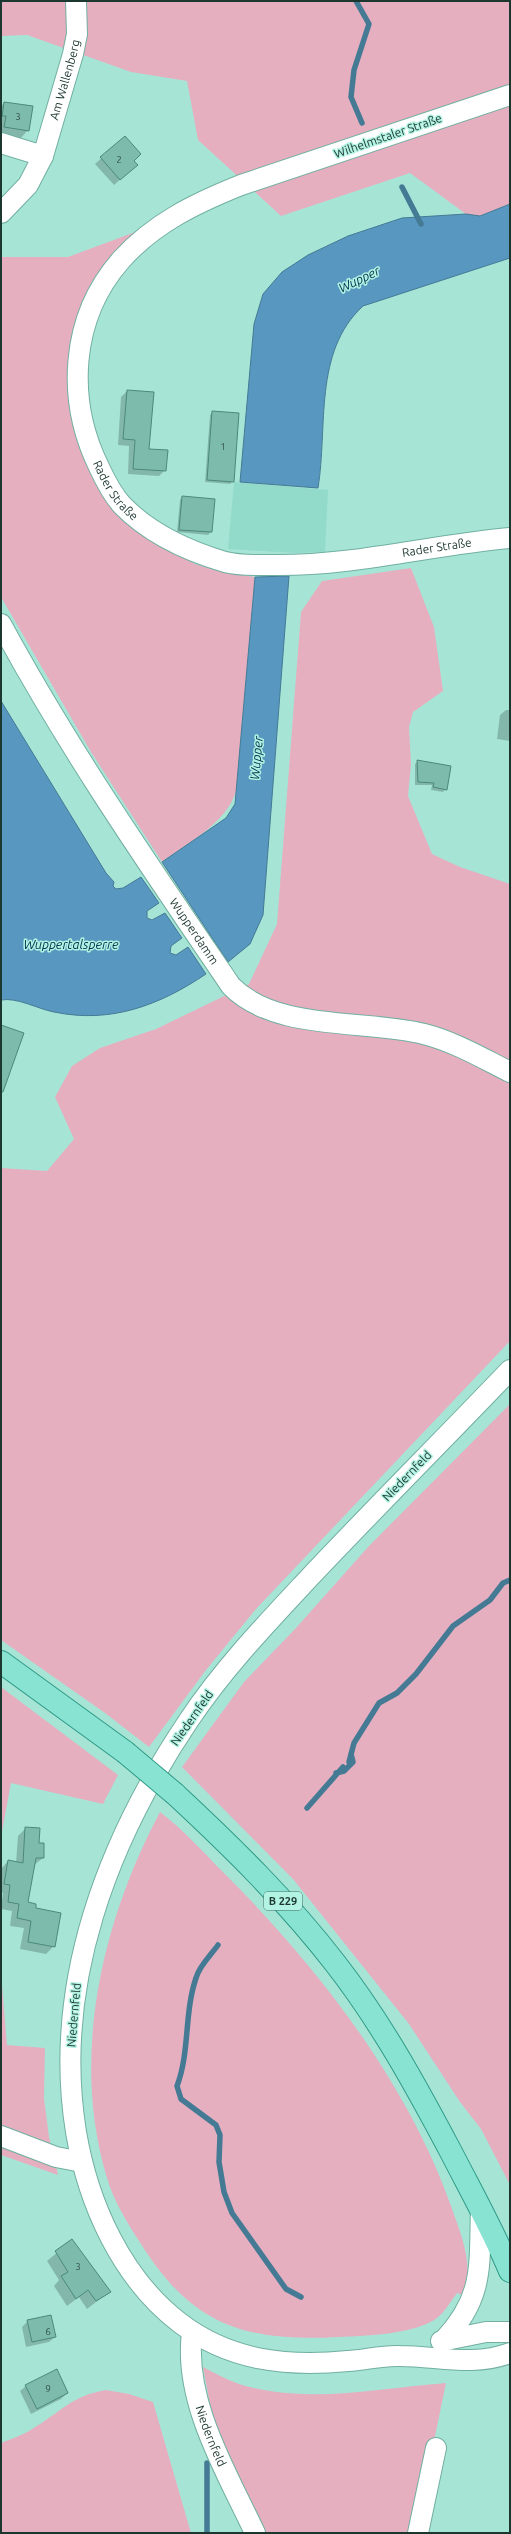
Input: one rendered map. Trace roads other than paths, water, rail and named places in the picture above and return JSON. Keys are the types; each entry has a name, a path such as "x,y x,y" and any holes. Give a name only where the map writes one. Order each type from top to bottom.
{"main road":[{"name":"B 229","path":"1,1662 125,1752 176,1794 221,1836 280,1899 335,1963 376,2020 406,2068 481,2209 510,2271"}],"street":[{"name":"Am Wallenberg","path":"1,213 28,185 43,156 73,54 77,34 76,1"},
{"name":"Wilhelmstaler Straße","path":"267,177 484,102 510,96"},
{"path":"1,143 43,156"},
{"name":"Rader Straße","path":"267,177 207,198 150,232 121,260 101,288 87,318 77,358 78,409 83,429 106,482 121,504 154,532 194,552 228,563 295,565 370,558 441,546 510,538"},
{"name":"Wupperdamm","path":"1,624 59,725 145,860 231,986 249,1001 308,1020 392,1028 424,1034 455,1045 510,1072"},
{"name":"Niedernfeld","path":"510,1370 270,1620 189,1719 140,1800 105,1878 84,1947 76,1988 71,2032 71,2086 73,2113 82,2162 100,2214 129,2269 155,2301 192,2333 216,2346 238,2355 275,2363 318,2364 399,2356 460,2361 488,2359 510,2353"},
{"path":"1,2136 56,2157 82,2162"},
{"path":"444,2340 463,2318 475,2294 479,2271 481,2209"},
{"name":"Niedernfeld","path":"399,2356 444,2340 486,2332 510,2332"},
{"name":"Niedernfeld","path":"192,2333 190,2354 191,2372 198,2406 255,2533"},
{"path":"418,2533 436,2448"}],"water":[{"name":"Wupper","path":"510,204 510,258 363,306 347,325 336,345 329,368 323,416 321,465 318,488 240,482 254,324 263,294 282,272 308,255 348,236 402,218 466,214 480,216"},
{"name":"Wupper","path":"289,576 263,915 250,944 228,962 162,862 226,818 235,804 255,577"},
{"name":"Wuppertalsperre","path":"1,701 106,873 114,882 113,886 116,889 123,888 141,877 159,903 147,911 147,918 152,920 165,913 182,938 171,946 170,953 176,955 188,947 206,974 171,995 153,1003 115,1013 75,1015 54,1012 14,1000 1,1000"}],"waterway":[{"path":"356,1 369,24 354,70 351,97 362,123"},
{"path":"402,187 421,224"},
{"path":"349,1762 354,1743 379,1703 397,1693 416,1674 453,1626 490,1600 503,1583 510,1580"},
{"path":"336,1773 344,1771 353,1762 351,1754"},
{"path":"307,1808 343,1767"},
{"path":"218,1945 202,1965 192,1991 184,2060 177,2086 181,2099 216,2125 220,2135 219,2162 224,2192 232,2213 286,2289 301,2297"},
{"path":"207,2463 207,2533"}]}
